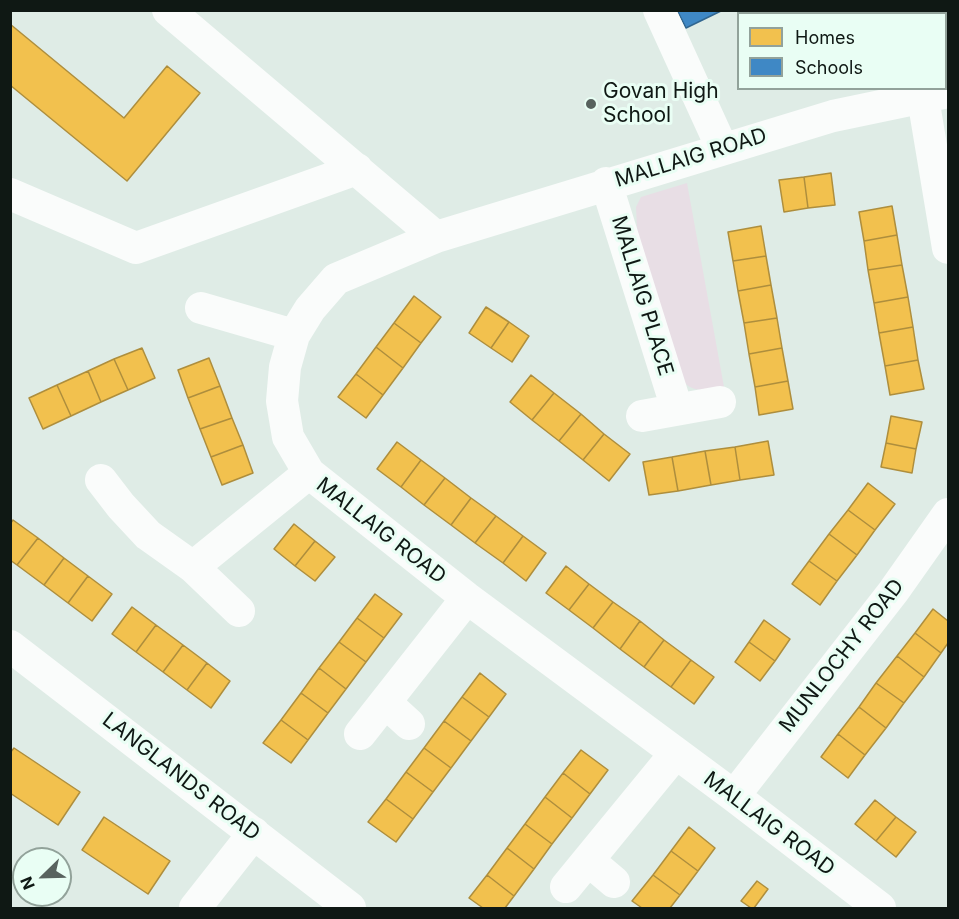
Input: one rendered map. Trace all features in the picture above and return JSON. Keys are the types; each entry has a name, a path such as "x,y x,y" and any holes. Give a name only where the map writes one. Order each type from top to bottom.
{"street":[{"path":"168,10 436,237"},
{"path":"659,10 722,148"},
{"path":"936,95 948,248"},
{"name":"MALLAIG ROAD","path":"880,909 734,796 466,598 309,474 288,437 282,401 285,367 294,335 310,309 336,279 436,237 606,183 833,116 936,95"},
{"path":"10,194 136,248 357,169"},
{"name":"MALLAIG PLACE","path":"606,183 677,409"},
{"path":"201,308 294,335"},
{"path":"642,416 720,402"},
{"path":"193,567 309,474"},
{"path":"101,480 148,535 193,567 239,611"},
{"name":"MUNLOCHY ROAD","path":"734,796 893,592 948,514"},
{"path":"360,734 466,598"},
{"name":"LANGLANDS ROAD","path":"10,646 350,909"},
{"path":"386,703 409,724"},
{"path":"566,887 675,754"},
{"path":"195,909 254,833"},
{"path":"588,860 614,882"}],"shaded area":[{"path":"687,183 724,387 706,390 695,389 682,379 637,229 636,207 641,197"}],"building: Homes":[{"path":"10,24 124,118 167,66 200,93 127,181 10,85"},
{"path":"831,173 835,205 808,208 804,177"},
{"path":"804,177 808,208 784,212 779,180"},
{"path":"892,206 897,235 864,241 859,212"},
{"path":"761,226 766,256 733,261 728,232"},
{"path":"897,235 902,265 868,270 864,241"},
{"path":"766,256 771,285 738,291 733,261"},
{"path":"902,265 908,297 874,303 868,270"},
{"path":"771,285 777,318 744,323 738,291"},
{"path":"414,296 441,317 421,343 394,323"},
{"path":"908,297 913,327 879,333 874,303"},
{"path":"486,307 509,322 491,348 469,333"},
{"path":"777,318 782,348 749,354 744,323"},
{"path":"509,322 529,336 512,362 491,348"},
{"path":"394,323 421,343 403,368 376,347"},
{"path":"913,327 918,360 885,366 879,333"},
{"path":"376,347 403,368 383,395 356,374"},
{"path":"142,348 155,378 128,390 114,359"},
{"path":"782,348 788,381 755,387 749,354"},
{"path":"209,358 220,386 188,398 178,370"},
{"path":"114,359 128,390 101,402 88,371"},
{"path":"918,360 924,389 890,395 885,366"},
{"path":"88,371 101,402 71,416 57,385"},
{"path":"356,374 383,395 366,418 338,397"},
{"path":"531,375 554,393 532,420 510,402"},
{"path":"788,381 793,409 759,415 755,387"},
{"path":"57,385 71,416 43,429 29,398"},
{"path":"220,386 232,418 200,429 188,398"},
{"path":"554,393 581,414 559,441 532,420"},
{"path":"581,414 604,434 583,460 559,441"},
{"path":"891,416 922,422 916,449 886,443"},
{"path":"232,418 243,445 211,457 200,429"},
{"path":"604,434 630,454 609,481 583,460"},
{"path":"768,441 774,475 740,480 735,447"},
{"path":"397,442 421,460 401,487 377,469"},
{"path":"886,443 916,449 912,473 881,467"},
{"path":"243,445 253,473 222,485 211,457"},
{"path":"735,447 740,480 711,485 705,451"},
{"path":"705,451 711,485 678,491 672,457"},
{"path":"672,457 678,491 649,495 643,462"},
{"path":"421,460 445,478 424,505 401,487"},
{"path":"445,478 471,498 451,525 424,505"},
{"path":"868,483 895,504 875,530 848,510"},
{"path":"471,498 496,516 475,543 451,525"},
{"path":"848,510 875,530 857,555 829,534"},
{"path":"496,516 523,536 503,563 475,543"},
{"path":"13,520 38,538 17,565 10,560 10,524"},
{"path":"294,524 315,541 295,566 274,549"},
{"path":"829,534 857,555 837,581 809,561"},
{"path":"523,536 546,553 526,581 503,563"},
{"path":"38,538 64,558 44,585 17,565"},
{"path":"315,541 335,557 315,581 295,566"},
{"path":"64,558 88,576 68,603 44,585"},
{"path":"809,561 837,581 820,605 792,584"},
{"path":"566,566 589,584 569,610 546,593"},
{"path":"88,576 112,594 92,621 68,603"},
{"path":"589,584 613,602 593,628 569,610"},
{"path":"375,594 402,614 384,638 357,618"},
{"path":"613,602 640,621 620,649 593,628"},
{"path":"132,607 156,625 136,652 112,634"},
{"path":"933,609 948,621 948,643 941,653 915,633"},
{"path":"357,618 384,638 366,662 339,642"},
{"path":"764,620 790,639 775,661 749,642"},
{"path":"640,621 664,640 644,667 620,649"},
{"path":"156,625 183,645 163,672 136,652"},
{"path":"915,633 941,653 924,677 897,656"},
{"path":"664,640 691,660 671,687 644,667"},
{"path":"339,642 366,662 346,689 319,668"},
{"path":"749,642 775,661 760,681 735,662"},
{"path":"183,645 207,663 187,690 163,672"},
{"path":"897,656 924,677 904,703 876,683"},
{"path":"691,660 714,677 694,704 671,687"},
{"path":"207,663 230,681 211,708 187,690"},
{"path":"319,668 346,689 328,713 301,693"},
{"path":"480,673 506,694 489,717 462,697"},
{"path":"876,683 904,703 886,728 859,707"},
{"path":"301,693 328,713 308,740 281,720"},
{"path":"462,697 489,717 471,741 444,721"},
{"path":"859,707 886,728 865,755 838,734"},
{"path":"281,720 308,740 291,763 263,743"},
{"path":"444,721 471,741 451,768 424,748"},
{"path":"838,734 865,755 848,778 821,757"},
{"path":"14,748 80,792 58,825 10,793 10,753"},
{"path":"424,748 451,768 433,792 406,772"},
{"path":"581,750 608,770 590,794 563,773"},
{"path":"406,772 433,792 413,819 386,799"},
{"path":"563,773 590,794 572,818 545,797"},
{"path":"545,797 572,818 552,844 525,824"},
{"path":"386,799 413,819 396,842 368,822"},
{"path":"875,800 896,817 876,841 855,824"},
{"path":"104,817 170,861 148,894 82,850"},
{"path":"896,817 916,832 896,857 876,841"},
{"path":"525,824 552,844 534,869 507,848"},
{"path":"689,827 715,848 698,871 671,851"},
{"path":"507,848 534,869 514,896 487,875"},
{"path":"671,851 698,871 680,895 653,875"},
{"path":"487,875 514,896 505,908 483,908 469,898"},
{"path":"653,875 680,895 670,908 642,908 632,901"},
{"path":"757,881 768,889 754,908 751,908 741,901"}],"building: Schools":[{"path":"677,10 723,10 686,28"}],"place":[{"name":"Govan High School","path":"591,104"}]}
